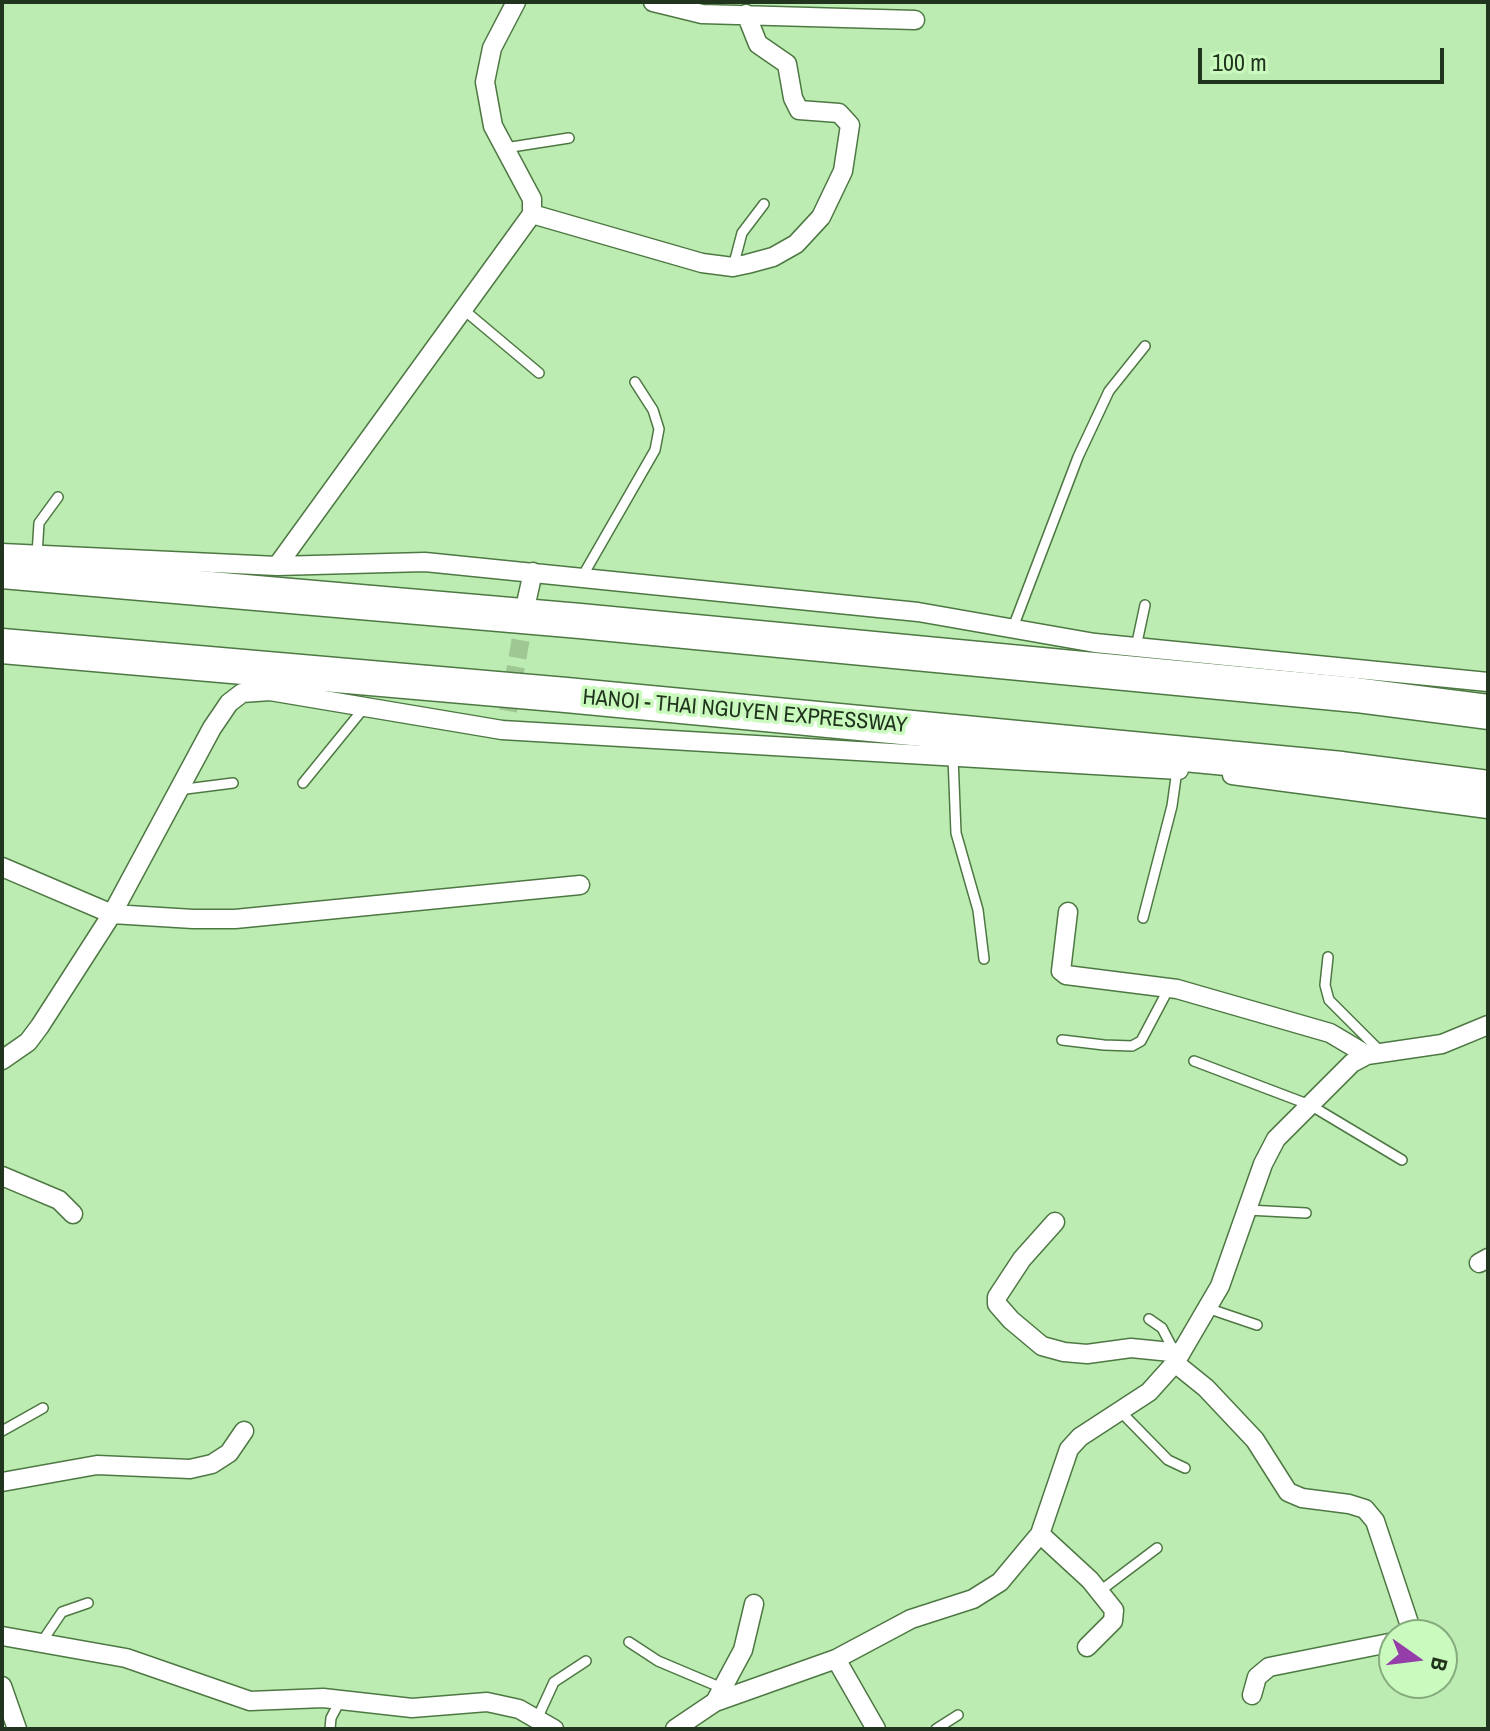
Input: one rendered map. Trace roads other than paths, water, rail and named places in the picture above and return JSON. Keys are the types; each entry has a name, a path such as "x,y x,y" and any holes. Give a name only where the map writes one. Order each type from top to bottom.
{"highway":[{"path":"2,571 627,625 1340,693 1488,712"},
{"name":"HANOI - THAI NGUYEN EXPRESSWAY","path":"2,646 566,695 1342,769 1488,788"}],"street":[{"path":"277,566 532,214 532,199 487,110 485,82 492,48 516,2"},
{"path":"653,2 746,14 915,20"},
{"path":"532,214 702,263 733,267 773,257 796,244 821,217 843,171 850,125 845,115 799,110 793,98 787,64 754,39 746,14"},
{"path":"2,553 277,566 425,562 918,612 1012,630 1136,647 1488,682"},
{"path":"527,599 533,572"},
{"path":"2,1060 28,1042 112,914 212,728 229,703 242,693 270,691 502,730 1177,770 1488,809"},
{"path":"502,730 508,711"},
{"path":"5,870 112,914 235,919 580,885"},
{"path":"1068,912 1061,971 1066,975 1169,988 1330,1033 1373,1053"},
{"path":"675,1729 719,1695 836,1659 911,1619 987,1592 1030,1550 1040,1534 1069,1449 1080,1437 1149,1392 1212,1311 1254,1211 1276,1139 1352,1063 1373,1053 1442,1044 1488,1025"},
{"path":"2,1176 59,1200 73,1214"},
{"path":"1055,1222 1022,1259 997,1297 997,1304 1011,1320 1042,1346 1064,1352 1087,1354 1131,1348 1177,1357 1255,1440 1288,1492 1302,1498 1365,1509 1375,1521 1408,1619"},
{"path":"2,1482 97,1465 190,1469 212,1464 229,1453 244,1431"},
{"path":"1040,1534 1100,1591 1115,1617 1087,1647"},
{"path":"719,1695 743,1650 754,1604"},
{"path":"2,1636 156,1666 250,1701 341,1699 412,1708 487,1702 519,1709 548,1726"},
{"path":"1252,1695 1257,1677 1269,1667 1378,1645"},
{"path":"836,1659 876,1729"},
{"path":"2,1686 17,1729"}],"lane":[{"path":"505,148 569,138"},
{"path":"733,267 742,233 764,204"},
{"path":"464,310 539,373"},
{"path":"1012,630 1084,444 1109,391 1145,346"},
{"path":"582,577 655,450 659,429 653,410 635,382"},
{"path":"37,555 39,523 58,497"},
{"path":"1136,647 1145,605"},
{"path":"303,783 364,708"},
{"path":"953,757 956,833 978,910 984,959"},
{"path":"1143,918 1172,806 1177,770"},
{"path":"178,790 233,783"},
{"path":"1328,957 1325,985 1329,1000 1373,1053"},
{"path":"1062,1040 1132,1046 1141,1041 1169,988"},
{"path":"1194,1061 1310,1105 1402,1160"},
{"path":"1254,1211 1306,1213"},
{"path":"1212,1311 1257,1325"},
{"path":"1149,1319 1162,1328 1177,1357"},
{"path":"2,1431 43,1408"},
{"path":"1120,1411 1168,1460 1185,1468"},
{"path":"1100,1591 1157,1548"},
{"path":"41,1643 62,1612 88,1603"},
{"path":"629,1642 719,1695"},
{"path":"548,1726 554,1682 586,1661"},
{"path":"330,1729 341,1699"},
{"path":"936,1729 958,1715"}],"tunnel":[{"path":"508,711 526,610"}]}
